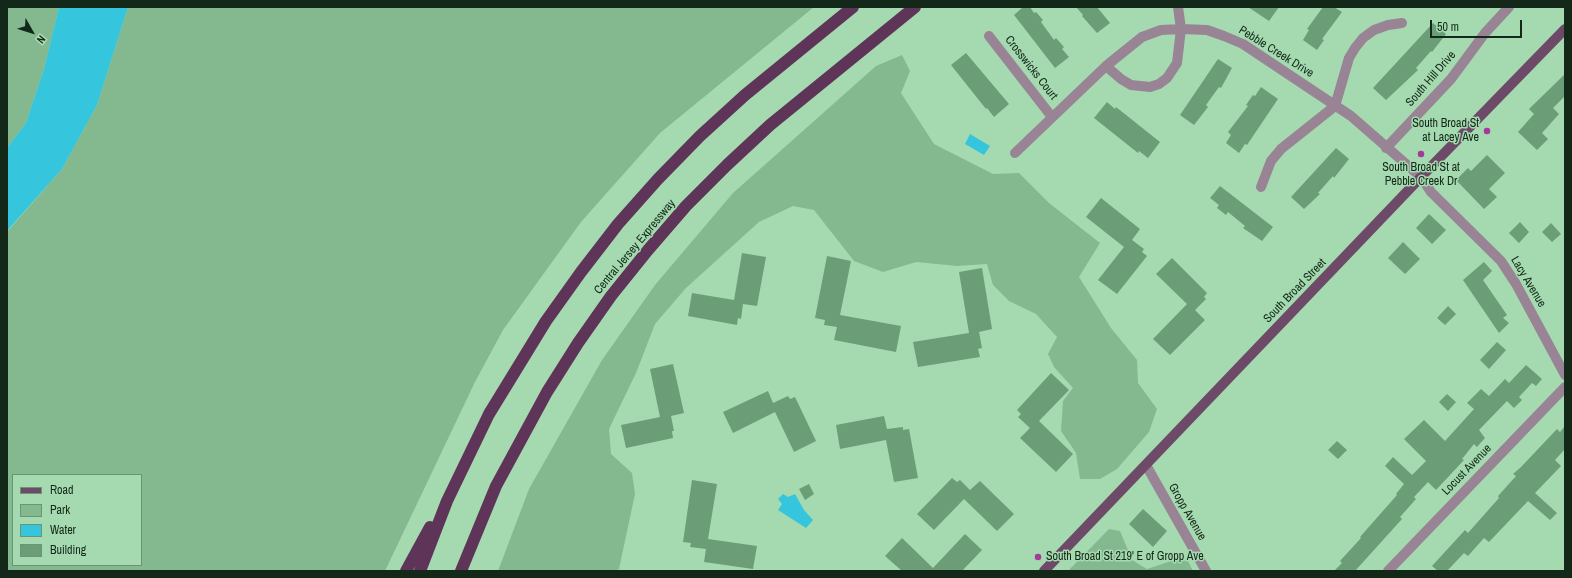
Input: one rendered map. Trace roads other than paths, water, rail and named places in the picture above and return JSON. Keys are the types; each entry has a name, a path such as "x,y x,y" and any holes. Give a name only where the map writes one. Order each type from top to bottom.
{"highway":[{"path":"420,571 447,501 489,414 546,321 581,272 618,224 658,179 700,136 745,95 853,7"},
{"name":"Central Jersey Expressway","path":"461,571 496,486 547,392 578,343 652,245 686,206 770,125 915,7"},
{"path":"469,571 496,486"},
{"path":"406,571 414,553 447,501"}],"main road":[{"name":"South Broad Street","path":"1044,571 1421,177 1565,29"}],"street":[{"path":"1106,66 1131,85 1150,87 1159,84 1173,72 1177,63 1182,29 1178,7"},
{"name":"South Hill Drive","path":"1386,148 1451,79 1485,34 1509,7"},
{"path":"1261,188 1271,161 1280,149 1335,106 1349,58 1363,38 1374,30 1388,25 1402,23"},
{"name":"Pebble Creek Drive","path":"1015,153 1106,66 1142,37 1161,30 1207,30 1243,44 1351,116 1421,177"},
{"name":"Crosswicks Court","path":"989,36 1052,116"},
{"name":"Lacy Avenue","path":"1421,177 1431,192 1501,261 1516,284 1565,376"},
{"name":"Locust Avenue","path":"1388,571 1565,387"},
{"name":"Gropp Avenue","path":"1146,465 1206,571"}],"water":[{"path":"59,7 128,7 97,105 62,169 7,231 7,148 26,123 44,69"},
{"path":"970,134 990,146 984,155 965,144"},
{"path":"783,494 788,497 795,494 804,510 813,520 806,528 778,510 782,504 778,499"}],"place":[{"name":"South Broad St at Lacey Ave","path":"1487,131"},
{"name":"South Broad St at Pebble Creek Dr","path":"1421,154"},
{"name":"South Broad St 219' E of Gropp Ave","path":"1038,557"}]}
